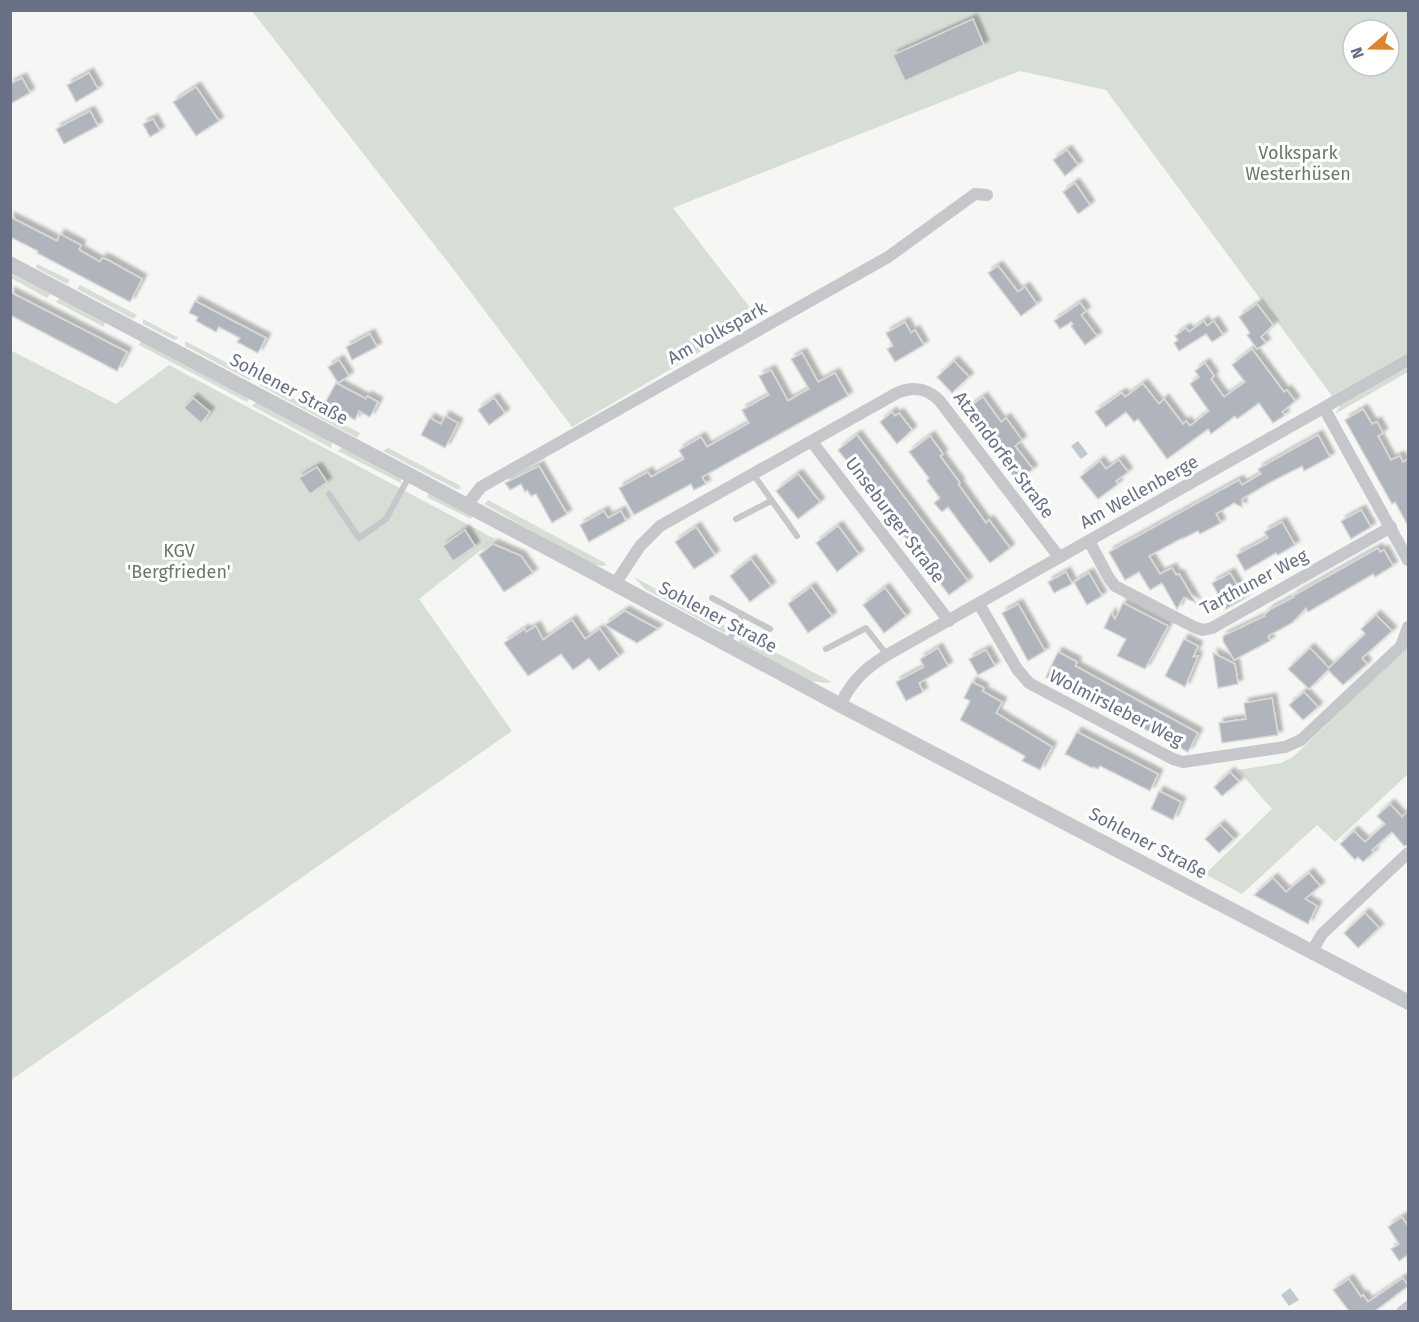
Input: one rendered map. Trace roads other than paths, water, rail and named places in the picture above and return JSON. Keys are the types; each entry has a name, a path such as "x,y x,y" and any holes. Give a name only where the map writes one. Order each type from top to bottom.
{"street":[{"name":"Am Volkspark","path":"467,505 476,491 484,485 888,257 975,194 987,195"},
{"name":"Sohlener Straße","path":"10,264 840,705 1408,1002"},
{"name":"Am Wellenberge","path":"840,705 860,674 887,655 1408,360"},
{"name":"Atzendorfer Straße","path":"615,584 630,560 656,530 901,392 914,388 927,390 939,400 1059,557"},
{"path":"1324,408 1408,560"},
{"name":"Unseburger Straße","path":"812,442 949,621"},
{"name":"Tarthuner Weg","path":"1089,541 1109,579 1116,587 1194,627 1206,630 1391,527"},
{"name":"Wolmirsleber Weg","path":"979,604 1017,669 1029,683 1173,759 1184,762 1285,747 1299,742 1401,646 1408,627"},
{"path":"1312,951 1322,935 1408,853"},
{"path":"1402,1311 1408,1307"}],"lane":[{"path":"753,474 797,536"},
{"path":"329,494 359,538 386,519 410,475"},
{"path":"736,519 771,501"},
{"path":"712,598 770,629"},
{"path":"728,644 742,614"},
{"path":"826,649 866,628 887,655"}],"park label":[{"name":"Volkspark Westerhüsen","path":"1298,163"},
{"name":"KGV 'Bergfrieden'","path":"179,561"}]}
